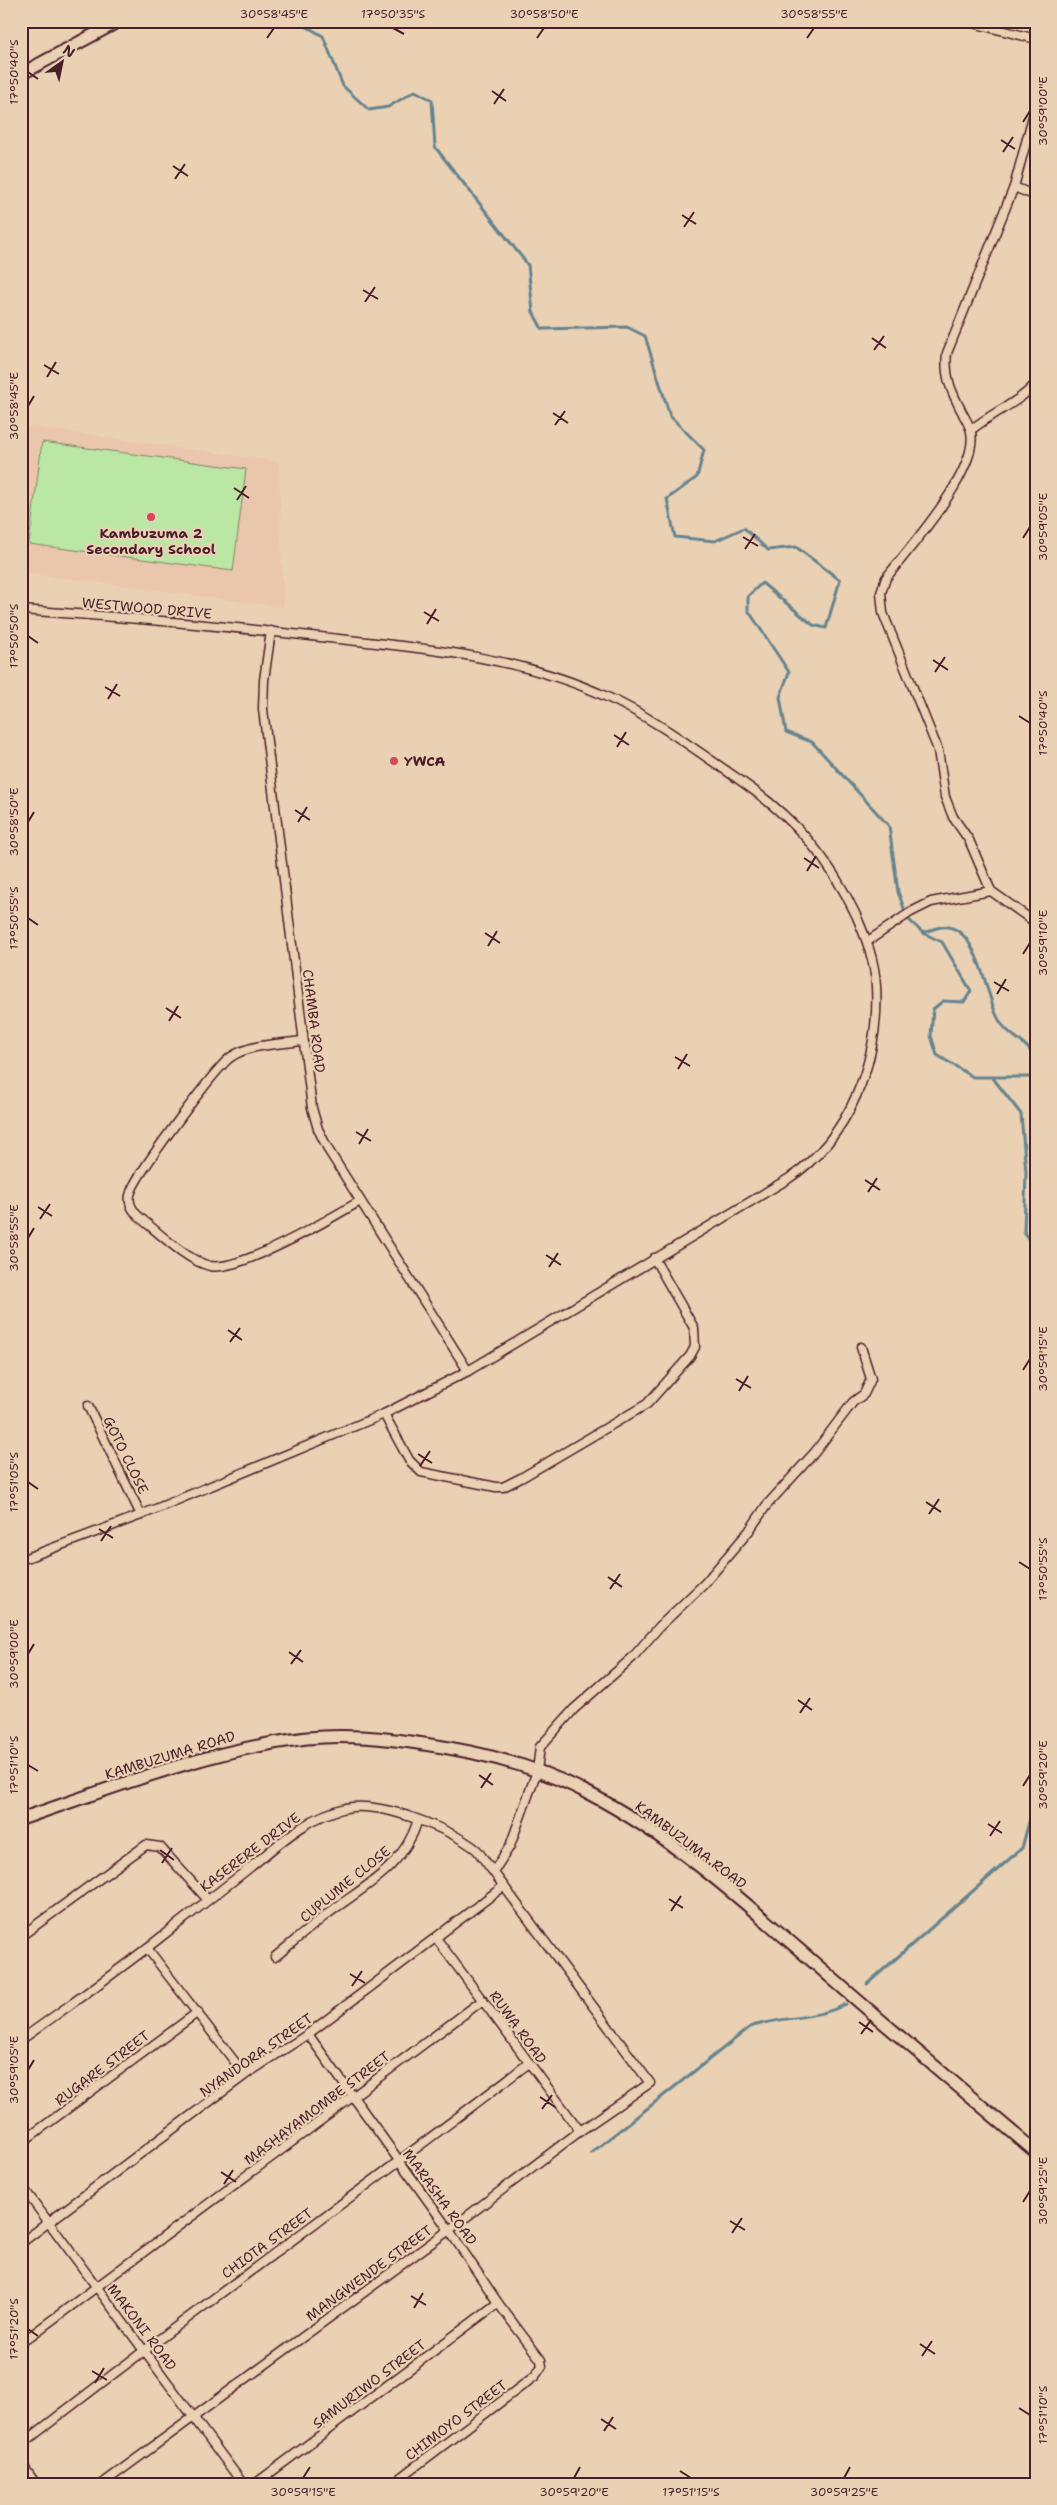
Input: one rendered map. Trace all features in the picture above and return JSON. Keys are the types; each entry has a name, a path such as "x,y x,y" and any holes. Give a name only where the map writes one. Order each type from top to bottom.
{"main road":[{"path":"21,74 119,21"},
{"name":"KAMBUZUMA ROAD","path":"21,1819 190,1762 245,1748 308,1738 371,1737 427,1744 498,1758 537,1771 589,1793 648,1828 785,1937 1036,2152"}],"street":[{"path":"966,21 1036,39"},
{"path":"1036,105 1014,187 946,352 946,378 971,430 971,451 965,469 923,530 886,578 881,593 881,602 905,670 938,750 945,796 949,809 969,840 991,891 1036,924"},
{"path":"1014,187 1036,196"},
{"path":"971,430 992,414 1016,400 1036,383"},
{"name":"WESTWOOD DRIVE","path":"21,610 271,631 461,653 549,674 617,701 721,767 768,800 793,822 813,844 830,867 844,891 868,941 876,983 873,1037 860,1085 835,1136 819,1156 800,1172 468,1371 384,1414 140,1515 21,1560"},
{"name":"CHAMBA ROAD","path":"271,631 264,680 264,709 284,864 302,1041 312,1108 318,1130 360,1202 468,1371"},
{"path":"868,941 892,923 940,899 991,891"},
{"path":"302,1041 238,1052 222,1064 135,1184 129,1200 138,1216 191,1257 210,1266 220,1267 241,1261 279,1244 360,1202"},
{"path":"384,1414 409,1460 421,1472 496,1488 503,1487 529,1474 647,1404 690,1356 696,1337 694,1328 654,1258"},
{"path":"494,1871 510,1846 537,1771 540,1747 574,1709 632,1658 658,1627 704,1584 749,1531 766,1506 815,1452 854,1402 864,1394 871,1379 860,1347"},
{"name":"GOTO CLOSE","path":"88,1406 140,1515"},
{"name":"KASERERE DRIVE","path":"21,2040 147,1948 296,1830 330,1813 361,1806 418,1820 465,1841 477,1850 650,2083"},
{"name":"CUPLUME CLOSE","path":"275,1957 326,1915 365,1888 398,1859 406,1848 418,1820"},
{"path":"21,1936 146,1845 160,1847 208,1900"},
{"name":"NYANDORA STREET","path":"21,2243 245,2075 308,2034 504,1886"},
{"name":"RUWA ROAD","path":"436,1938 580,2131"},
{"path":"147,1948 245,2075"},
{"name":"MASHAYAMOMBE STREET","path":"21,2343 483,2000"},
{"name":"RUGARE STREET","path":"21,2143 198,2012"},
{"name":"MARASHA ROAD","path":"308,2034 450,2230 498,2304 540,2360 542,2366 535,2376"},
{"name":"CHIOTA STREET","path":"21,2445 144,2349 400,2162 529,2063"},
{"name":"MANGWENDE STREET","path":"102,2484 450,2230 580,2131 650,2083"},
{"name":"MAKONI ROAD","path":"21,2185 243,2484"},
{"name":"SAMURIWO STREET","path":"255,2484 498,2304"},
{"name":"CHIMOYO STREET","path":"392,2484 535,2376"},
{"path":"21,2463 36,2484"}],"shaded area":[{"name":"Kambuzuma 2 Secondary School","path":"21,425 279,462 283,607 21,572"}],"green space":[{"path":"42,442 246,469 233,571 29,544"}],"waterway":[{"path":"276,21 304,25 323,36 343,86 369,110 388,107 415,91 432,100 435,147 528,265 533,312 542,329 627,327 645,336 670,416 704,450 697,477 667,499 675,537 715,541 744,528 768,550 796,547 840,580 826,628 813,625 762,583 748,596 748,610 789,672 780,697 786,732 812,742 889,826 898,892 908,919 923,933 942,942 971,991 964,1002 943,1001 933,1009 931,1036 937,1055 973,1077 1036,1077"},
{"path":"923,933 941,927 953,928 963,935 972,947 1000,1021 1007,1030 1029,1049 1036,1063"},
{"path":"992,1077 1021,1114 1026,1172 1024,1231 1036,1253"},
{"path":"867,1984 1022,1848 1036,1796"},
{"path":"591,2153 750,2027 823,2013 846,2004"}],"place":[{"name":"Kambuzuma 2 Secondary School","path":"151,517"},
{"name":"YWCA","path":"394,761"}]}
